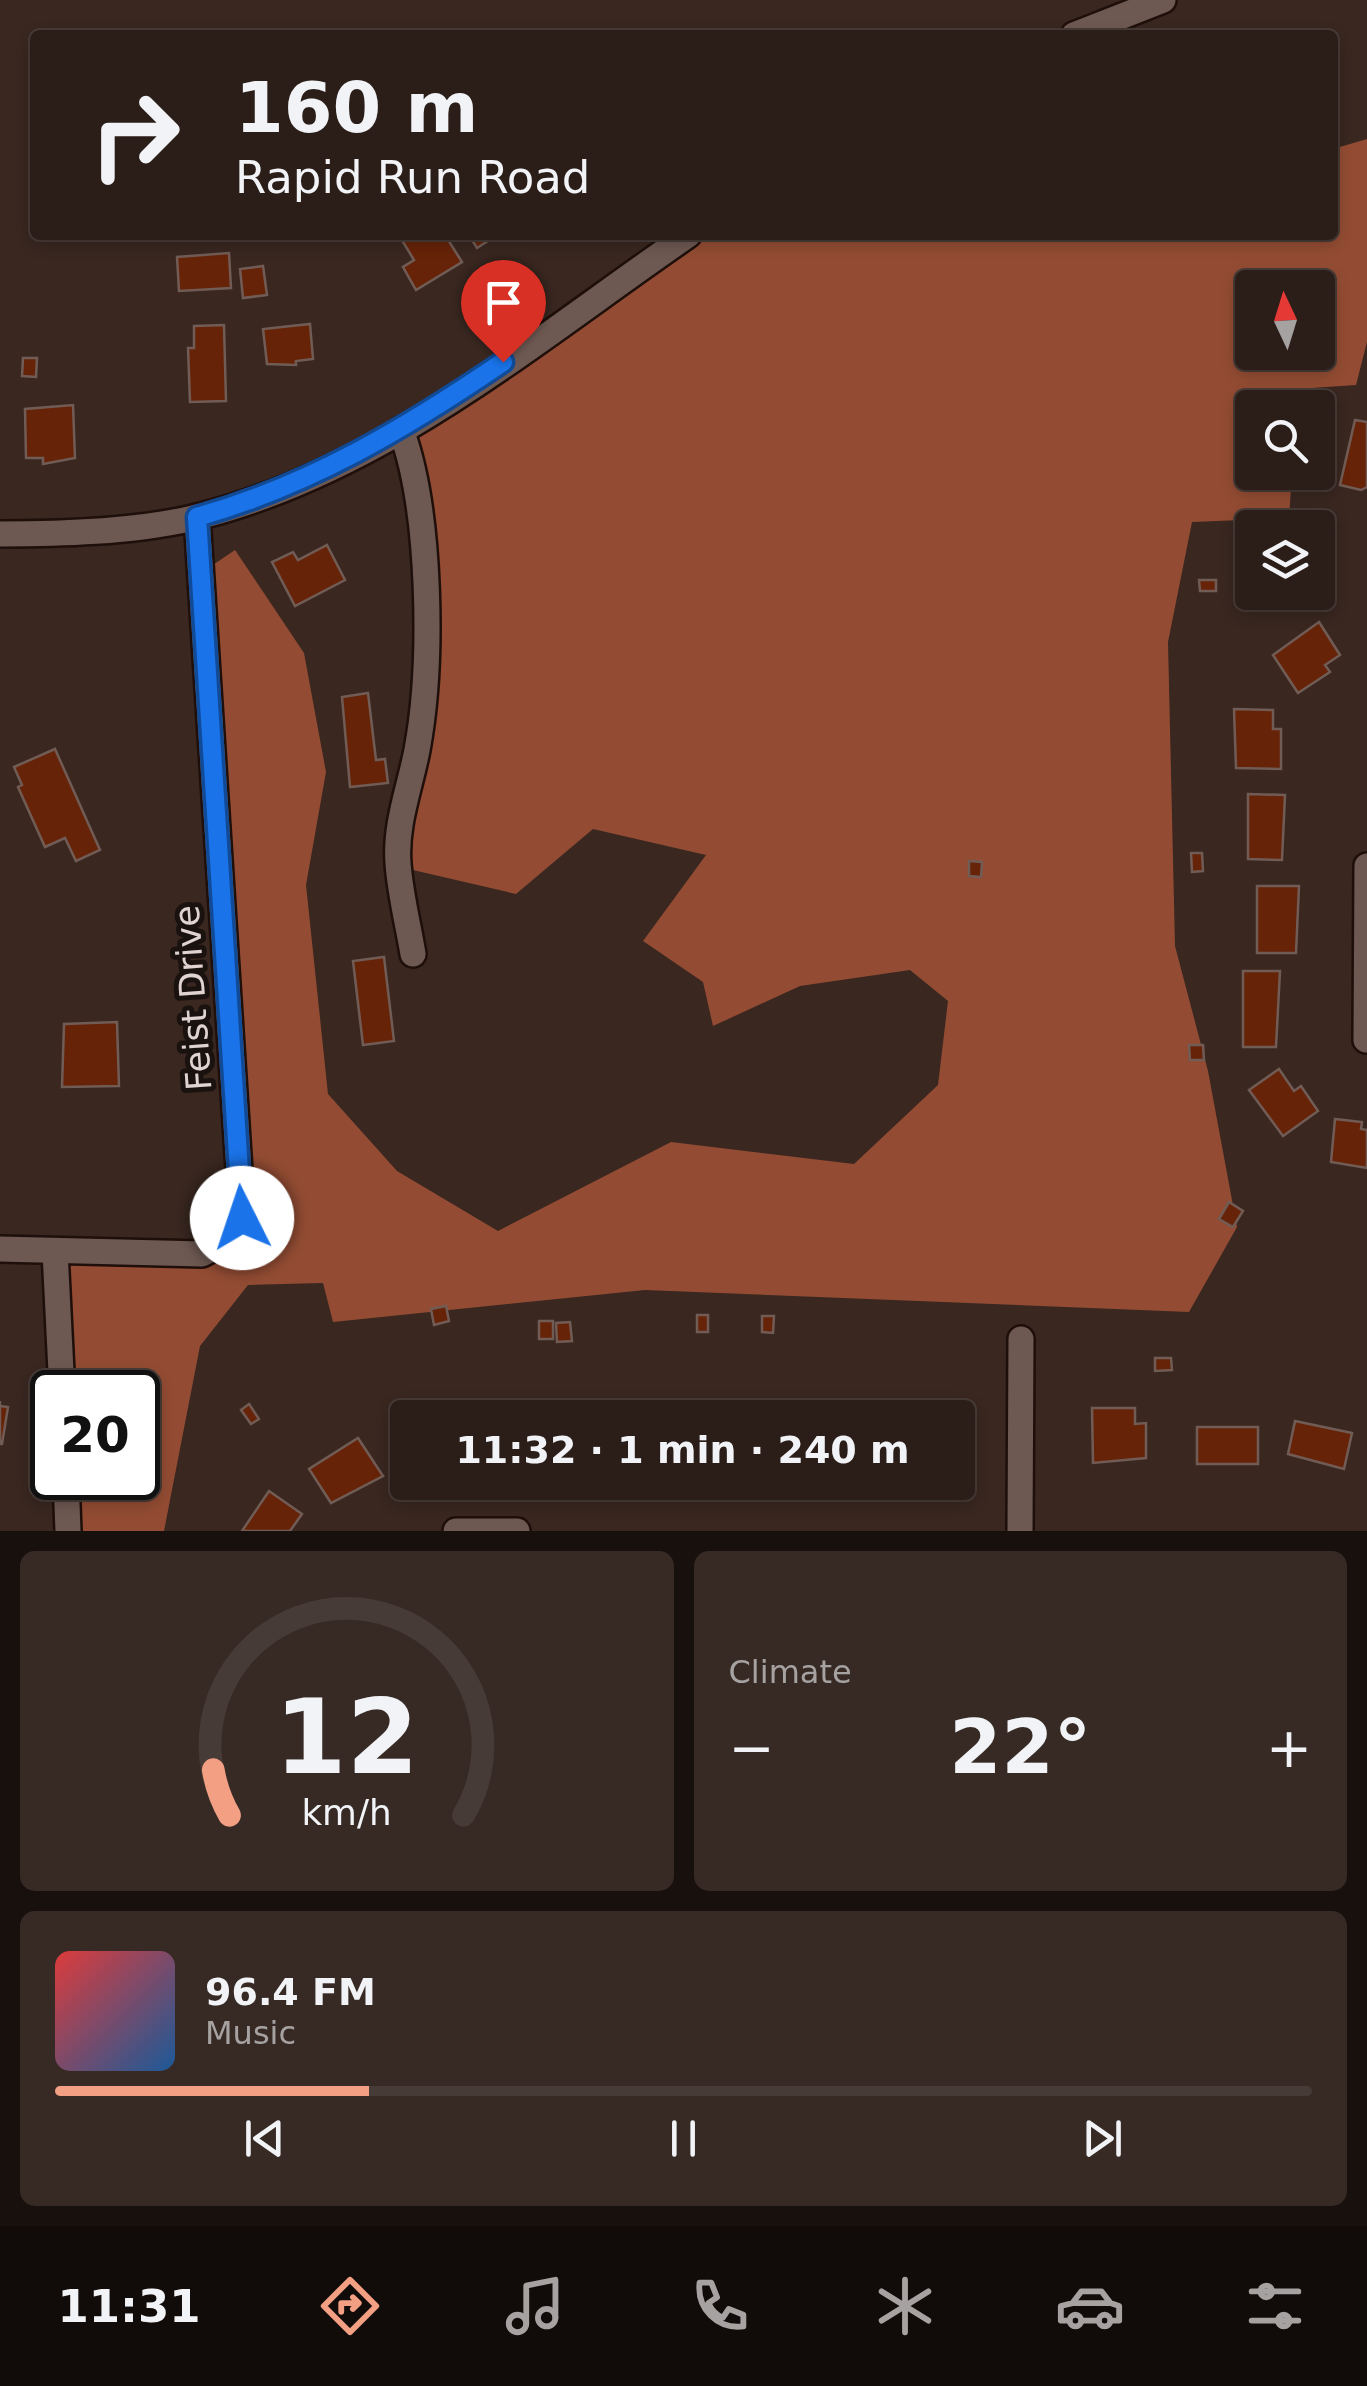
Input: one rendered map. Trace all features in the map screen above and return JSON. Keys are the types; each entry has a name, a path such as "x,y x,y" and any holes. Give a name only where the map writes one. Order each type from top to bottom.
{"street":[{"path":"1087,30 1164,0"},
{"path":"0,534 40,534 197,517 308,478 401,430 681,240"},
{"path":"401,430 411,456 425,562 418,748 404,800 398,860 414,954"},
{"name":"Feist Drive","path":"0,1250 202,1254 228,1240 242,1218 197,517"},
{"path":"1366,1040 1367,866"},
{"path":"54,1250 61,1370"},
{"path":"1020,1531 1021,1339"},
{"path":"67,1500 68,1531"},
{"path":"456,1531 518,1531"}],"shaded area":[{"path":"1367,139 1367,342 1356,385 1235,390 1235,490 1291,490 1290,510 1235,510 1235,520 1192,522 1168,642 1175,946 1208,1071 1237,1227 1189,1312 645,1290 333,1322 323,1283 248,1285 200,1346 164,1531 68,1531 67,1500 160,1500 160,1370 61,1370 55,1251 202,1254 242,1217 201,573 235,550 304,653 326,772 306,885 328,1094 397,1171 498,1231 671,1142 854,1164 938,1085 948,1001 910,970 800,986 713,1026 703,982 643,941 706,855 593,829 516,894 400,867 418,744 414,424 681,240 1338,240 1338,148"}],"building":[{"path":"402,240 448,240 462,262 416,290 403,267 414,260"},
{"path":"472,240 489,240 477,248"},
{"path":"229,253 231,288 179,291 177,257"},
{"path":"263,266 267,295 243,298 240,269"},
{"path":"310,324 313,359 296,361 296,365 267,364 263,329"},
{"path":"224,325 226,401 190,402 188,348 194,348 194,326"},
{"path":"23,358 37,358 36,377 22,376"},
{"path":"73,405 75,458 43,464 43,458 26,458 25,409"},
{"path":"1355,420 1367,422 1367,487 1361,490 1340,485"},
{"path":"327,545 345,580 295,606 272,562 293,552 298,560"},
{"path":"1199,580 1216,580 1216,591 1200,591"},
{"path":"1319,622 1340,655 1325,665 1330,672 1298,693 1273,655"},
{"path":"368,693 376,760 385,759 388,783 350,787 342,697"},
{"path":"1234,709 1273,710 1273,729 1281,729 1281,769 1236,768"},
{"path":"55,749 100,850 76,861 65,838 45,847 18,787 22,785 14,767"},
{"path":"1248,794 1285,795 1282,860 1248,859"},
{"path":"1191,853 1202,853 1203,871 1192,872"},
{"path":"969,861 982,862 981,877 969,876"},
{"path":"1257,886 1299,886 1296,953 1257,953"},
{"path":"384,957 394,1041 363,1045 353,961"},
{"path":"1243,971 1280,971 1276,1047 1243,1047"},
{"path":"117,1022 119,1086 62,1087 64,1024"},
{"path":"1189,1045 1203,1045 1204,1060 1190,1060"},
{"path":"1279,1069 1294,1091 1301,1086 1318,1111 1283,1136 1249,1090"},
{"path":"1335,1119 1362,1122 1361,1129 1367,1130 1367,1168 1331,1162"},
{"path":"1229,1202 1243,1211 1233,1227 1219,1219"},
{"path":"446,1306 449,1321 434,1325 431,1309"},
{"path":"697,1315 708,1315 708,1332 697,1332"},
{"path":"762,1316 774,1316 773,1333 762,1332"},
{"path":"539,1321 553,1321 553,1339 539,1339"},
{"path":"570,1322 572,1341 557,1342 556,1323"},
{"path":"1155,1358 1171,1358 1172,1370 1155,1371"},
{"path":"249,1404 259,1419 251,1424 241,1410"},
{"path":"0,1406 8,1407 2,1444 0,1444"},
{"path":"1092,1408 1135,1408 1135,1424 1146,1423 1146,1458 1093,1463"},
{"path":"1295,1421 1352,1433 1344,1469 1288,1454"},
{"path":"1197,1427 1258,1427 1258,1464 1197,1464"},
{"path":"358,1438 383,1476 331,1503 309,1469"},
{"path":"269,1491 302,1514 290,1531 242,1531"}],"route":[{"path":"242,1218 197,517 272,493 344,462 414,424 503,362"}]}
